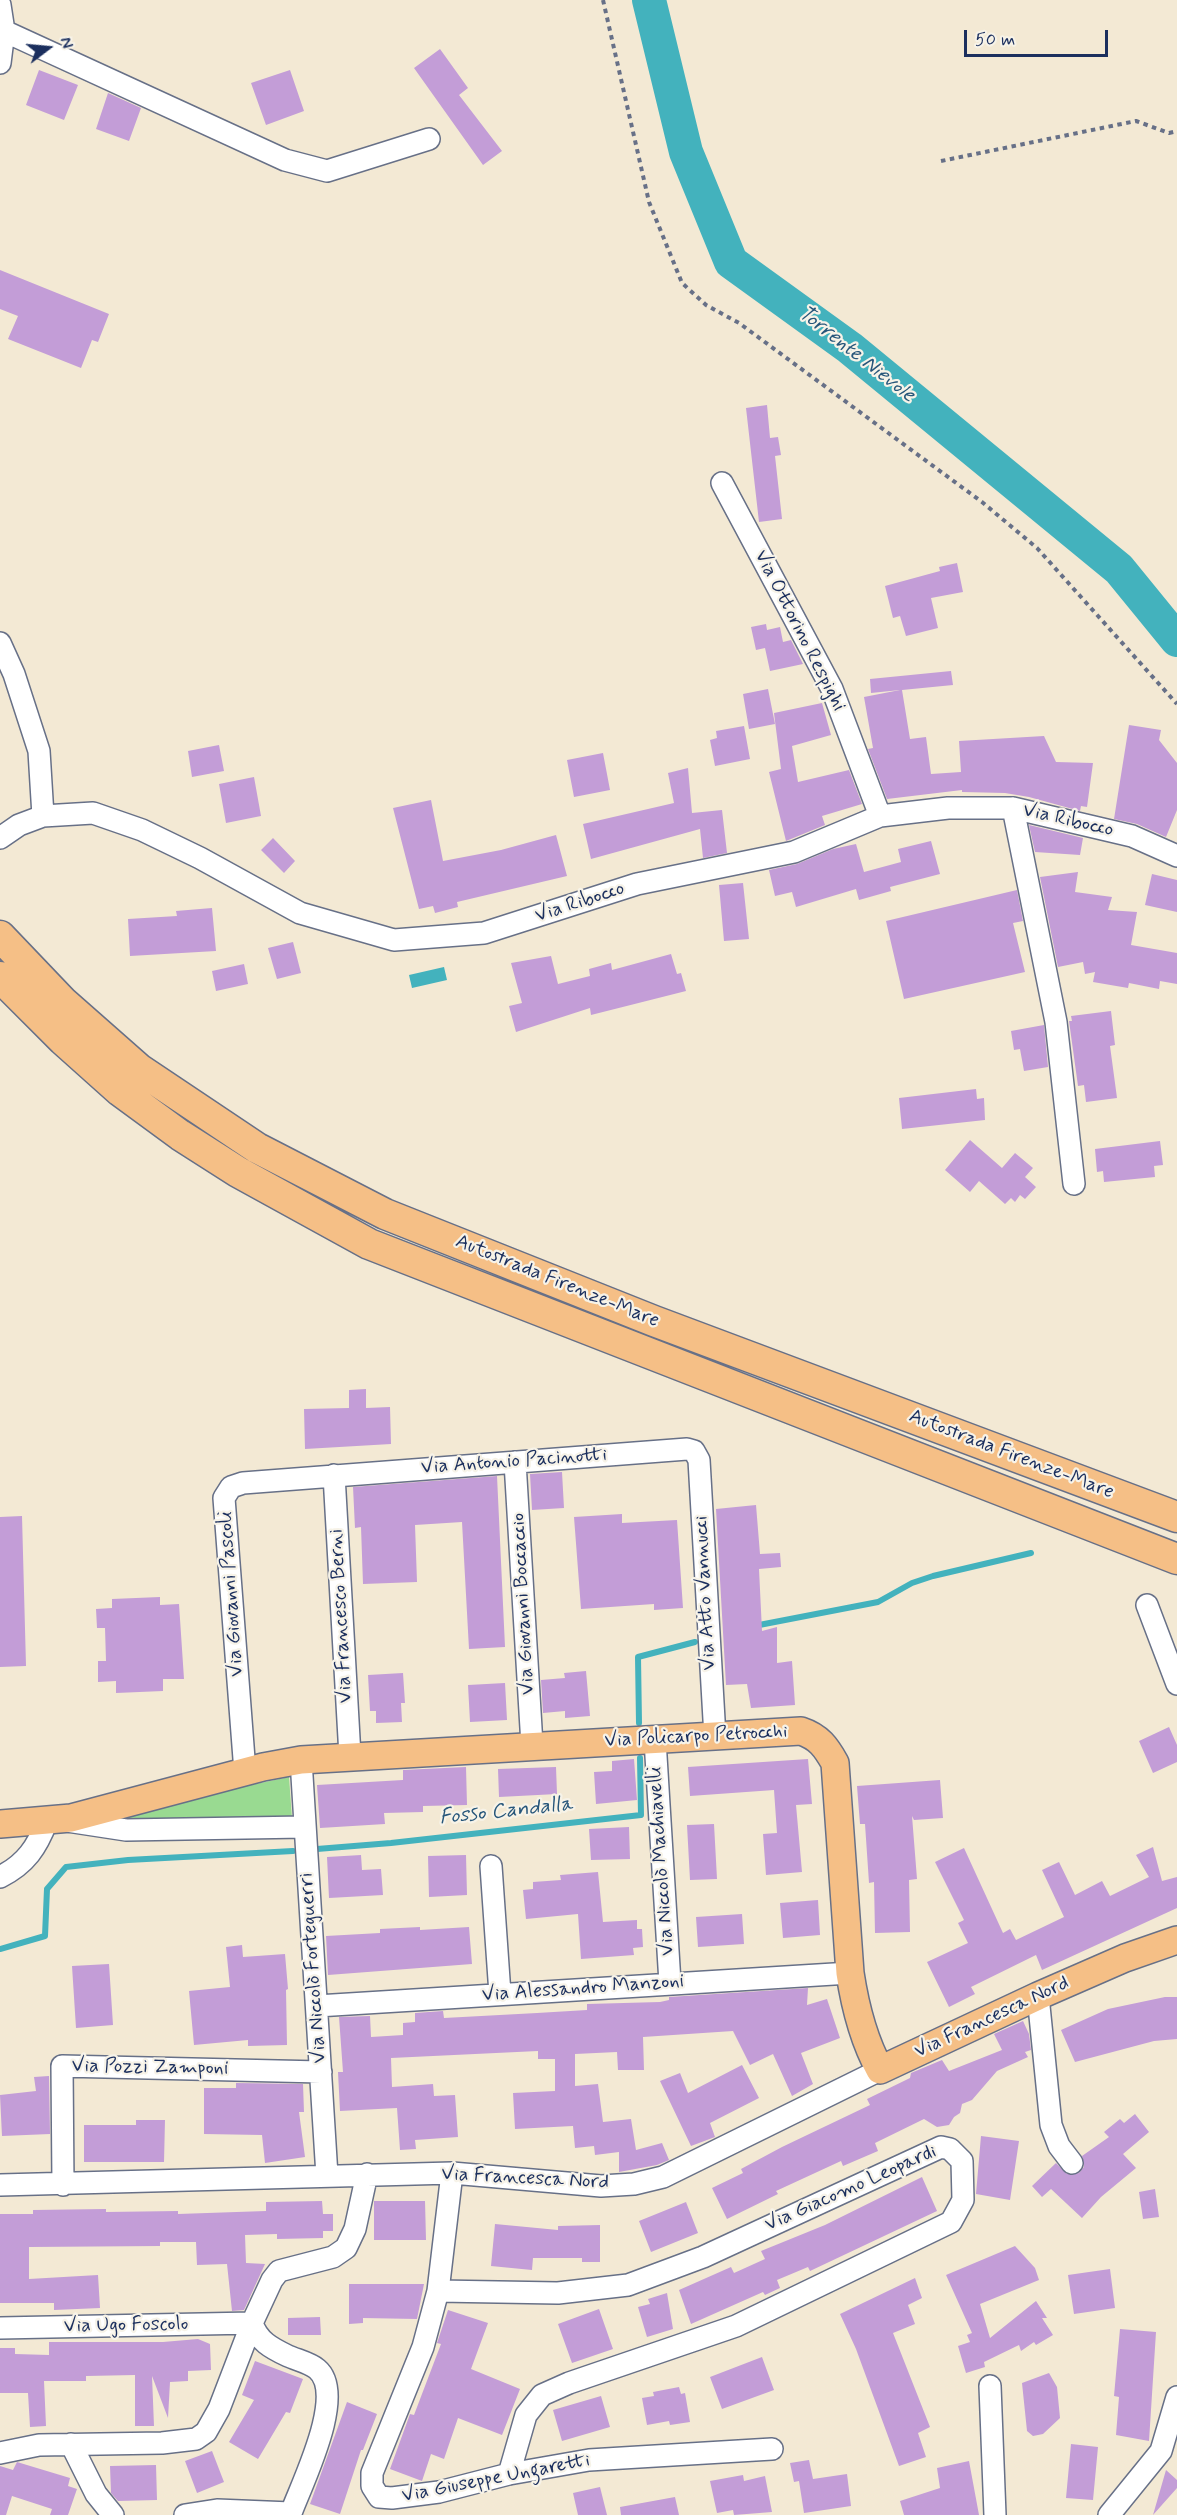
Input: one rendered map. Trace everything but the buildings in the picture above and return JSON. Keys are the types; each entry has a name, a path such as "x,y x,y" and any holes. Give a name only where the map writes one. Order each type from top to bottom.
{"highway":[{"name":"Autostrada Firenze-Mare","path":"0,936 63,1002 139,1069 257,1148 385,1214 654,1321 1177,1517"},
{"name":"Autostrada Firenze-Mare","path":"0,977 63,1040 120,1091 180,1135 238,1172 369,1244 1177,1559"}],"main road":[{"name":"Via Policarpo Petrocchi","path":"0,1824 54,1820 301,1760 801,1731 814,1735 825,1746 835,1763 850,1973 856,2006 872,2056 880,2070"},
{"name":"Via Francesca Nord","path":"880,2070 1038,1996 1125,1958 1177,1940"}],"street":[{"path":"0,5 4,31 0,63"},
{"path":"4,31 285,160 327,171 429,139"},
{"name":"Via Ottorino Respighi","path":"722,483 832,689 880,816"},
{"path":"0,643 14,674 39,751 43,816"},
{"name":"Via Ribocco","path":"0,838 19,825 43,816 81,812 117,820 200,858 300,913 394,940 484,933 637,884 794,852 880,816 948,808 1012,808 1132,836 1177,856"},
{"path":"1012,808 1056,1022 1074,1185"},
{"name":"Via Antonio Pacinotti","path":"334,1475 694,1451"},
{"name":"Via Atto Vannucci","path":"694,1451 699,1460 715,1737"},
{"name":"Via Giovanni Boccaccio","path":"515,1462 532,1745"},
{"name":"Via Francesco Berni","path":"334,1475 350,1756"},
{"name":"Via Giovanni Pascoli","path":"245,1772 224,1498 231,1487 243,1484 334,1475"},
{"path":"1147,1605 1177,1684"},
{"name":"Via Niccolò Machiavelli","path":"655,1740 670,1983"},
{"name":"Via Niccolò Forteguerri","path":"301,1760 327,2176"},
{"path":"0,1877 23,1864 54,1820 126,1830 304,1827"},
{"path":"0,1861 23,1864"},
{"path":"491,1866 500,1994"},
{"name":"Via Alessandro Manzoni","path":"316,2006 850,1973"},
{"path":"1038,1996 1051,2125 1059,2146 1072,2163"},
{"name":"Via Pozzi Zamponi","path":"63,2185 62,2066 321,2072"},
{"name":"Via Francesca Nord","path":"0,2185 452,2173 601,2186 634,2184 663,2177 880,2070"},
{"name":"Via Giacomo Leopardi","path":"438,2291 558,2293 628,2285 702,2257 941,2147 950,2149 962,2161 963,2200 951,2222 736,2326 568,2383 542,2395 526,2415 509,2474"},
{"name":"Via Giuseppe Ungaretti","path":"452,2173 438,2291 423,2347 372,2473 372,2486 379,2497 407,2497 439,2492 509,2474 589,2460 772,2449"},
{"path":"0,2453 39,2445 162,2443 196,2439 206,2432 219,2409 252,2323 272,2280 279,2271 333,2257 346,2248 355,2229 367,2174"},
{"path":"185,2515 217,2510 291,2514 326,2419 329,2398 325,2382 318,2370 261,2341 252,2323"},
{"name":"Via Ugo Foscolo","path":"0,2328 252,2323"},
{"path":"990,2386 995,2515"},
{"path":"1109,2515 1169,2453 1177,2397"},
{"path":"70,2444 96,2494 112,2515"}],"path":[{"path":"603,0 649,202 682,283 706,305 739,323 982,502 1037,548 1177,704"},
{"path":"941,161 1136,121 1169,133 1177,130"}],"green space":[{"path":"289,1777 292,1818 122,1821 120,1815 127,1811"}],"water":[{"path":"444,967 447,980 412,988 409,975"}],"waterway":[{"name":"Torrente Nievole","path":"649,0 686,152 731,262 850,348 1119,569 1177,640"},
{"name":"Fosso Candalla","path":"754,1626 878,1602 912,1583 933,1576 1031,1553"},
{"name":"Fosso Candalla","path":"639,1723 638,1657 695,1642"},
{"name":"Fosso Candalla","path":"317,1849 641,1815 640,1758"},
{"name":"Fosso Candalla","path":"0,1949 45,1936 47,1889 66,1867 128,1860 293,1851"}]}
